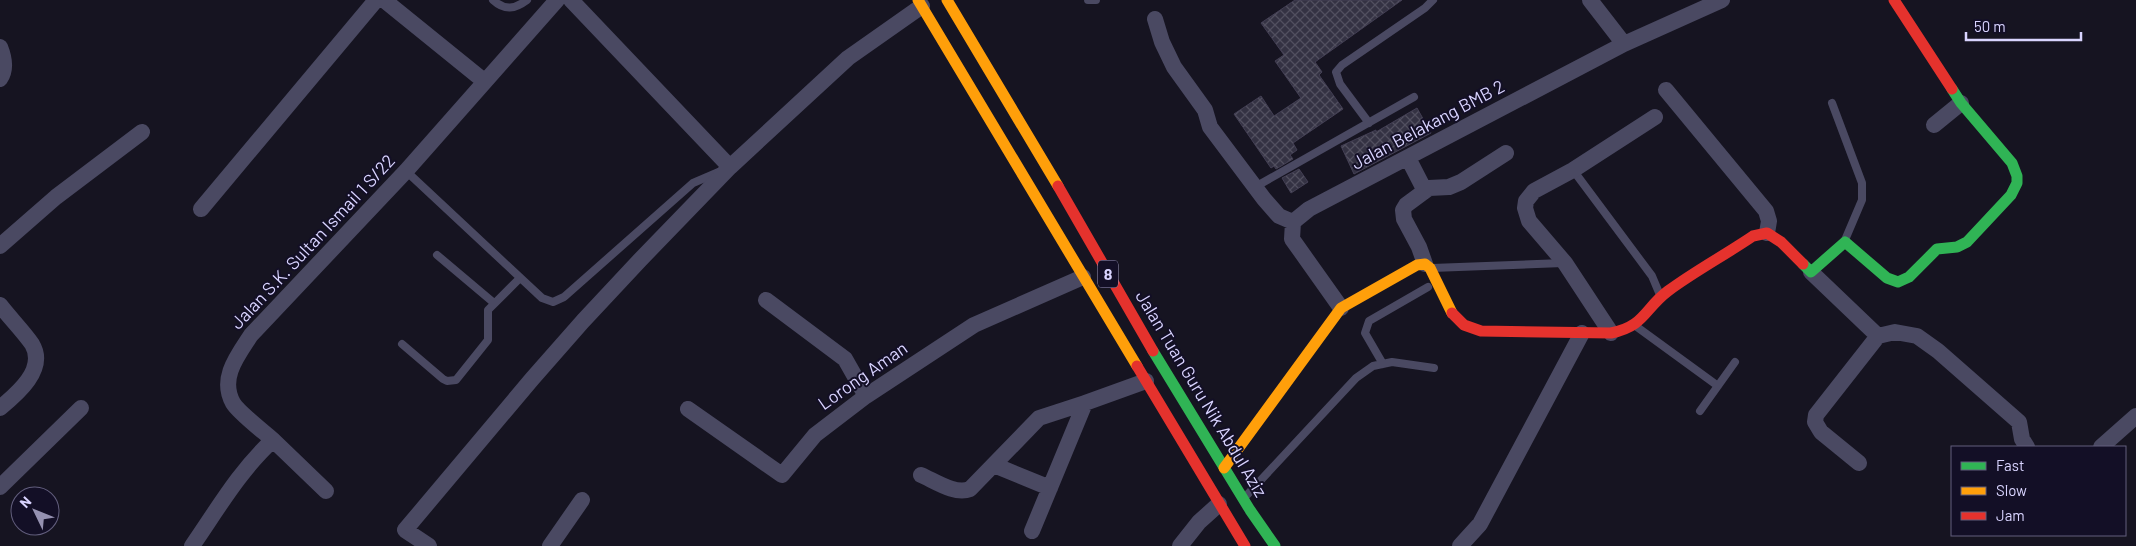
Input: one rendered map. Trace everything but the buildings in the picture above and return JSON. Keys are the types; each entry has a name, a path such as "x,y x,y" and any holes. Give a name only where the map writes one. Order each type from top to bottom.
{"main road":[{"name":"Jalan Tuan Guru Nik Abdul Aziz","path":"947,0 1039,153 1132,316 1243,499 1275,546"},
{"path":"1224,468 1341,308 1417,264 1428,266 1453,315 1464,325 1481,331 1611,333 1628,331 1636,326 1661,297 1753,236 1767,234 1781,242 1811,272 1844,242 1892,281 1904,281 1938,249 1957,247 1967,242 2011,195 2017,186 2018,174 2012,163 1961,103 1894,0"},
{"name":"8","path":"920,3 1245,546"},
{"path":"1019,168 1028,170 1033,167 1039,153"}],"street":[{"path":"201,209 376,0"},
{"path":"384,0 484,81"},
{"name":"Jalan S.K. Sultan Ismail 1 S/22","path":"326,491 233,404 228,389 228,375 251,335 406,171 558,0"},
{"path":"571,0 730,167"},
{"path":"1590,0 1624,44"},
{"name":"Jalan Belakang BMB 2","path":"1293,222 1309,209 1624,44 1722,0"},
{"path":"429,546 405,530 583,321 730,167 848,58 920,3"},
{"path":"1155,19 1162,42 1174,67 1205,110 1210,127 1279,216 1293,222 1292,239 1341,308"},
{"path":"0,47 4,60 0,79"},
{"path":"1666,90 1766,210 1770,221 1767,234"},
{"path":"1934,125 1961,103"},
{"path":"1611,333 1565,263 1529,221 1525,208 1526,201 1534,191 1574,170 1655,117"},
{"path":"0,246 56,196 142,132"},
{"path":"1428,266 1403,215 1406,205 1429,188 1454,186 1506,153"},
{"path":"1408,158 1425,191"},
{"path":"1811,272 1878,336"},
{"name":"Lorong Aman","path":"688,409 782,475 815,435 866,396 974,325 1084,277"},
{"path":"766,300 845,360 866,396"},
{"path":"0,305 33,346 36,362 30,378 20,392 0,408"},
{"path":"1859,463 1821,432 1815,422 1816,415 1878,336 1895,332 1917,336 1938,351 2019,422 2022,438 2026,446"},
{"path":"1460,546 1480,524 1582,333"},
{"path":"921,475 956,490 965,491 973,486 1041,417 1146,381"},
{"path":"1032,531 1086,403"},
{"path":"0,487 81,408"},
{"path":"2101,446 2136,416"},
{"path":"192,546 230,490 256,457 273,440"},
{"path":"994,465 1050,488"},
{"path":"550,546 582,500"},
{"path":"1180,546 1199,522 1219,504"}],"lane":[{"path":"493,0 507,8 518,7 527,0"},
{"path":"1088,0 1096,0"},
{"path":"1369,123 1340,84 1336,72 1342,65 1425,8 1433,0"},
{"path":"1255,187 1414,97"},
{"path":"1832,103 1862,183 1862,200 1844,242"},
{"path":"406,171 547,301 559,301 692,183 730,167"},
{"path":"1574,170 1652,276 1661,297"},
{"path":"437,255 494,304"},
{"path":"1428,266 1565,263"},
{"path":"402,344 443,379 451,382 456,380 488,340 487,314 494,304 520,278"},
{"path":"1383,364 1365,333 1368,321 1428,287"},
{"path":"1636,326 1718,386"},
{"path":"1243,499 1356,378 1373,366 1392,362 1434,368"},
{"path":"1700,411 1735,362"}],"traffic: fast":[{"path":"1803,264 1811,272 1845,242 1887,278 1898,282 1909,277 1937,249 1957,247 1967,242 2011,195 2017,183 2017,176 2012,163 1961,103 1952,89"},
{"path":"1153,351 1250,510 1275,546"}],"traffic: slow":[{"path":"918,0 1137,366"},
{"path":"947,0 1058,186"},
{"path":"1224,468 1341,308 1417,265 1425,264 1430,268 1452,313"}],"traffic: jam":[{"path":"1894,0 1952,89"},
{"path":"1058,186 1153,351"},
{"path":"1452,313 1464,325 1481,331 1611,333 1631,326 1668,291 1753,236 1767,233 1781,242 1803,264"},
{"path":"1137,366 1245,546"}]}
